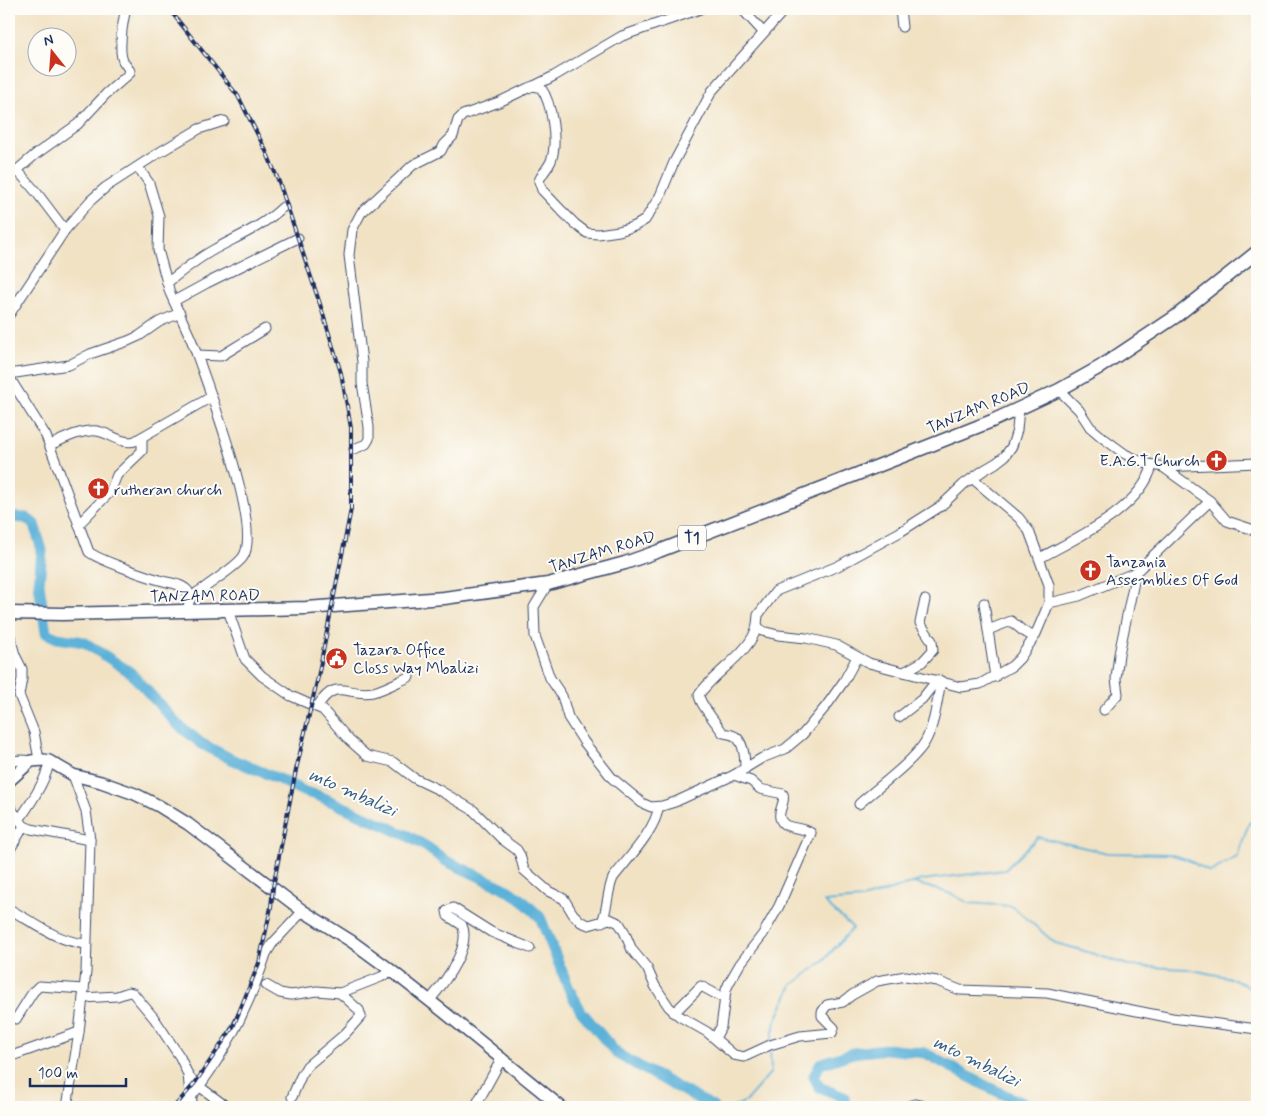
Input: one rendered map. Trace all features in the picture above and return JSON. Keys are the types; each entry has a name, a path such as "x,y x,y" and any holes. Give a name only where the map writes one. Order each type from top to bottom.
{"highway":[{"name":"TANZAM ROAD","path":"9,612 62,614 189,606 228,610 306,608 444,598 548,584 625,563 863,472 1059,390 1100,367 1175,318 1257,252"}],"main road":[{"path":"9,780 39,761 73,775 101,782 135,794 159,806 188,824 304,911 351,941 388,968 561,1107"}],"street":[{"path":"9,177 36,154 78,124 106,94 130,73 122,55 126,9"},
{"path":"354,449 366,444 370,435 362,383 362,362 349,255 354,225 361,214 413,165 441,151 453,136 458,120 463,115 499,102 554,76 622,36 700,9"},
{"path":"742,9 763,32"},
{"path":"533,86 541,88 546,97 554,143 550,163 542,173 539,181 540,187 575,224 587,233 598,234 619,231 635,226 649,214 660,196 674,162 712,90 785,9"},
{"path":"900,9 902,27"},
{"path":"9,315 65,230 82,209 98,194 138,166 199,129 224,121"},
{"path":"138,166 149,183 159,216 158,250 167,283 197,355 239,483 245,516 247,544 245,554 237,564 217,577 189,606"},
{"path":"17,170 38,192 65,230"},
{"path":"167,283 206,255 272,217 283,206"},
{"path":"174,302 207,283 298,238"},
{"path":"180,313 158,322 139,336 90,354 69,365 9,375 42,426 89,552 160,580 182,586 188,591 189,606"},
{"path":"197,355 221,356 265,330"},
{"path":"1059,390 1103,438 1126,454 1152,466 1257,463"},
{"path":"50,445 89,431 99,432 126,443 135,441 211,397"},
{"path":"745,770 744,753 738,740 733,735 723,734 698,698 704,687 734,660 750,641 758,625 758,615 776,591 838,566 900,532 941,506 964,484 1009,452 1017,430 1019,408"},
{"path":"78,524 110,492 117,475 142,450 142,437"},
{"path":"1040,558 1103,523 1119,511 1150,474 1152,466"},
{"path":"1163,467 1210,501 1227,521 1257,531"},
{"path":"758,625 762,631 836,645 869,663 965,687 980,684 1012,666 1020,658 1034,637 1048,603 1049,585 1029,531 1019,518 972,478"},
{"path":"1048,603 1079,596 1136,572 1210,501"},
{"path":"1104,710 1118,694 1116,679 1119,654 1136,572"},
{"path":"548,584 534,606 534,636 550,678 562,696 568,718 612,778 642,803 651,808 676,802 745,770 762,758 785,749 803,734 836,694 857,658"},
{"path":"904,672 922,662 933,650 932,641 920,623 925,600"},
{"path":"984,603 995,677"},
{"path":"228,610 245,659 262,676 291,696 317,707 329,715 349,740 367,756 393,762 414,778 473,810 502,839 517,850 522,859 523,868 527,873 548,891 564,899 573,914 581,922 589,925 613,919 619,923 632,950 647,968 659,992 674,1012 715,1038 734,1055 744,1057 772,1044 800,1036 832,1033 834,1028 822,1016 822,1012 827,1005 843,1002 876,981 906,976 937,981 960,990 1047,993 1172,1018 1257,1029"},
{"path":"988,630 1011,621 1034,637"},
{"path":"9,633 15,655 22,669 20,695 34,732 39,761 48,770 9,850"},
{"path":"317,707 324,697 337,689 374,692 409,677"},
{"path":"899,717 939,681"},
{"path":"859,804 915,754 925,742 933,721 939,681"},
{"path":"9,761 39,761"},
{"path":"67,1107 84,993 90,840 86,811 73,775"},
{"path":"715,1038 721,1027 726,990 734,974 763,934 779,906 811,833 786,825 781,820 780,811 784,798 783,794 760,789 752,781 734,775"},
{"path":"9,806 22,823 49,833 90,840"},
{"path":"602,922 613,878 658,816 658,807"},
{"path":"430,1000 457,960 465,936 462,925 448,916 446,911 448,909 453,908 491,932 530,948"},
{"path":"9,909 48,934 67,941 86,944"},
{"path":"183,1107 192,1103 236,1029 266,954 277,938 304,911"},
{"path":"266,985 280,993 291,995 317,991 340,993 381,977 386,974 388,968"},
{"path":"16,1019 32,992 39,986 117,996 129,992 133,993 154,1018 188,1074 200,1087 227,1107"},
{"path":"674,1012 701,986 725,999"},
{"path":"292,1097 307,1066 345,1034 361,1016 359,1010 340,993"},
{"path":"9,1057 79,1032"},
{"path":"475,1107 502,1058"},
{"path":"188,1074 192,1103"},
{"path":"904,1107 915,1104 929,1107"}],"waterway":[{"name":"mto mbalizi","path":"9,517 26,518 34,524 42,550 39,584 46,633 57,638 84,642 130,672 177,724 202,744 231,759 408,836 446,861 502,887 520,898 540,917 570,991 581,1011 617,1054 713,1107"},
{"path":"771,1042 775,1022 792,985 821,963 853,928 824,902 862,899 922,880 1005,870 1038,837 1108,853 1169,854 1186,859 1210,872 1237,857 1249,823 1257,819"},
{"path":"914,883 952,894 968,903 1012,906 1055,943 1131,966 1187,969 1227,977 1257,990"},
{"path":"733,1107 746,1101 771,1072 770,1047"},
{"name":"mto mbalizi","path":"845,1107 844,1097 819,1087 814,1076 820,1064 853,1053 886,1049 925,1053 990,1088 1032,1107"}],"railway":[{"path":"169,9 238,96 266,151 279,182 320,304 341,373 351,428 351,509 318,677 296,770 259,963 233,1027 195,1083 174,1107"}],"place":[{"name":"E.A.G.T Church","path":"1216,460"},
{"name":"rutheran church","path":"98,489"},
{"name":"Tanzania Assemblies Of God","path":"1090,570"},
{"name":"Tazara Office Closs Way Mbalizi","path":"337,658"}]}
